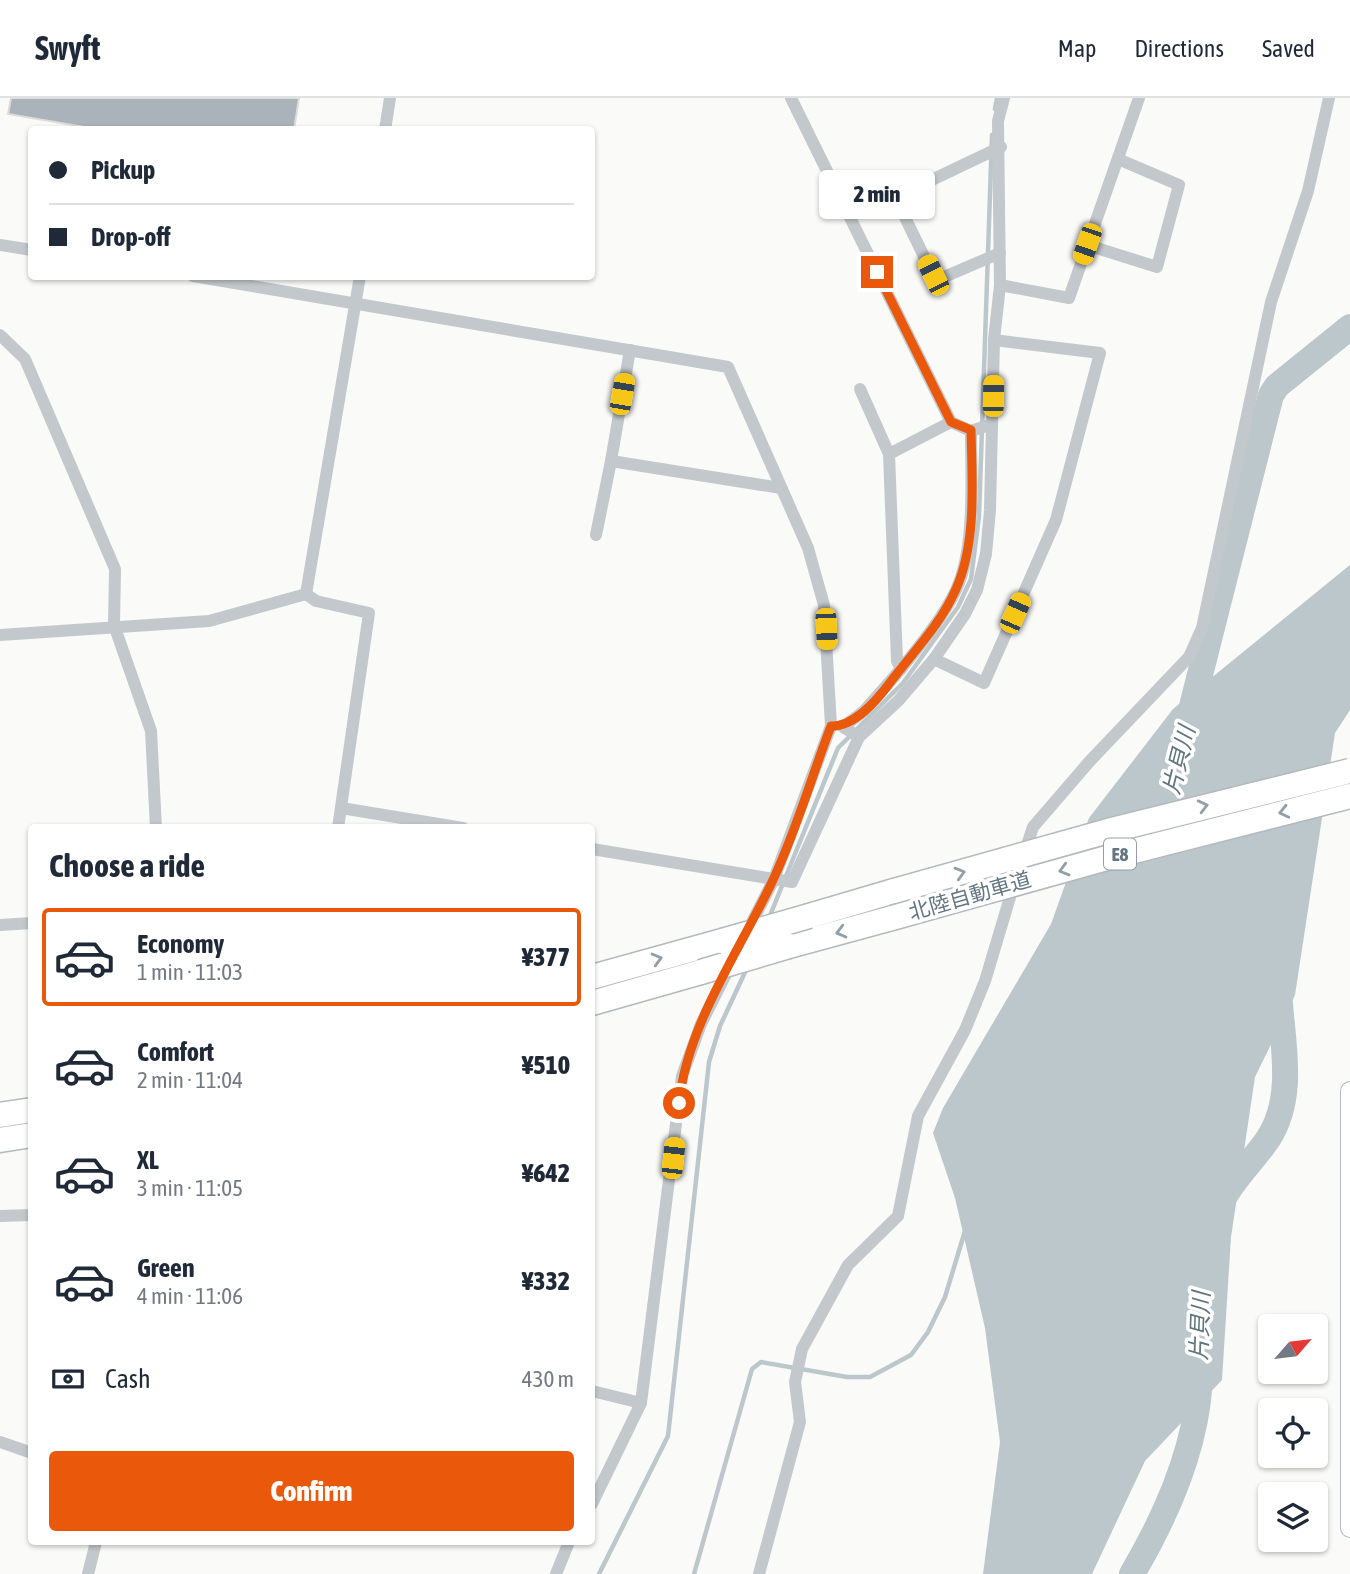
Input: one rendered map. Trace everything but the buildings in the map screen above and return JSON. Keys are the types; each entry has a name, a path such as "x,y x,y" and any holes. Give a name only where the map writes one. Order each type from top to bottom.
{"highway":[{"name":"北陸自動車道","path":"595,976 1108,831 1350,771"},
{"name":"北陸自動車道","path":"595,1002 1126,853 1350,796"},
{"path":"0,1115 28,1111"},
{"path":"0,1140 28,1136"}],"main road":[{"path":"1350,1091 1350,1528"}],"street":[{"path":"386,126 390,98"},
{"path":"791,98 951,422 971,430 992,424"},
{"path":"595,849 792,882 859,737 898,701 934,659 965,614 977,590 986,554 994,340 1000,285 999,121 1004,98"},
{"path":"1000,285 1069,298 1139,98"},
{"path":"759,1574 800,1422 795,1382 802,1349 848,1265 898,1216 918,1116 965,1030 985,981 1033,827 1089,762 1189,657 1202,628 1271,302 1308,191 1329,98"},
{"path":"1000,253 944,277 933,275 898,203 900,195 1001,147"},
{"path":"1087,244 1157,267 1179,185 1118,159"},
{"path":"0,245 28,249"},
{"path":"217,280 728,367 808,548 824,605 837,727 774,879 701,1024 682,1076 640,1403 595,1498"},
{"path":"306,594 359,280"},
{"path":"0,335 25,359 115,569 114,625 151,731 156,824"},
{"path":"934,659 984,682 1056,520 1100,354 994,340"},
{"path":"596,535 630,350"},
{"path":"860,389 889,454 897,661 901,669"},
{"path":"889,454 951,422"},
{"path":"837,727 864,711 901,669 932,630 957,588 967,550 971,430"},
{"path":"611,461 781,488"},
{"path":"0,635 114,625 209,621 306,594"},
{"path":"306,594 316,601 369,613 339,824"},
{"path":"837,727 859,737"},
{"path":"341,808 431,824"},
{"path":"0,925 28,923"},
{"path":"0,1216 28,1214"},
{"path":"595,1392 640,1403"},
{"path":"0,1442 28,1451"},
{"path":"88,1574 95,1545"},
{"path":"556,1574 568,1545"}],"water":[{"path":"1350,565 1350,710 1335,733 1295,995 1255,1077 1231,1237 1222,1380 1145,1461 1092,1574 983,1574 1000,1442 985,1328 955,1198 933,1133 943,1108 1051,924 1089,818 1173,709"}],"waterway":[{"path":"995,109 997,98"},
{"path":"769,918 838,748 903,683 958,607 971,579 979,516 992,135"},
{"name":"片貝川","path":"1188,722 1271,395 1277,386 1350,327"},
{"path":"599,1574 668,1436 709,1062 720,1026 747,968"},
{"name":"片貝川","path":"1222,1201 1268,1139 1282,1104 1285,1066 1279,989"},
{"path":"694,1574 752,1369 761,1362 847,1377 870,1377 911,1355 928,1332 945,1297 965,1231"},
{"name":"片貝川","path":"1132,1574 1158,1526 1188,1449 1199,1396 1200,1369"}],"route":[{"path":"679,1103 682,1076 701,1024 774,879 831,726 843,727 864,711 932,630 957,588 967,550 971,430 951,422 877,272"}]}
